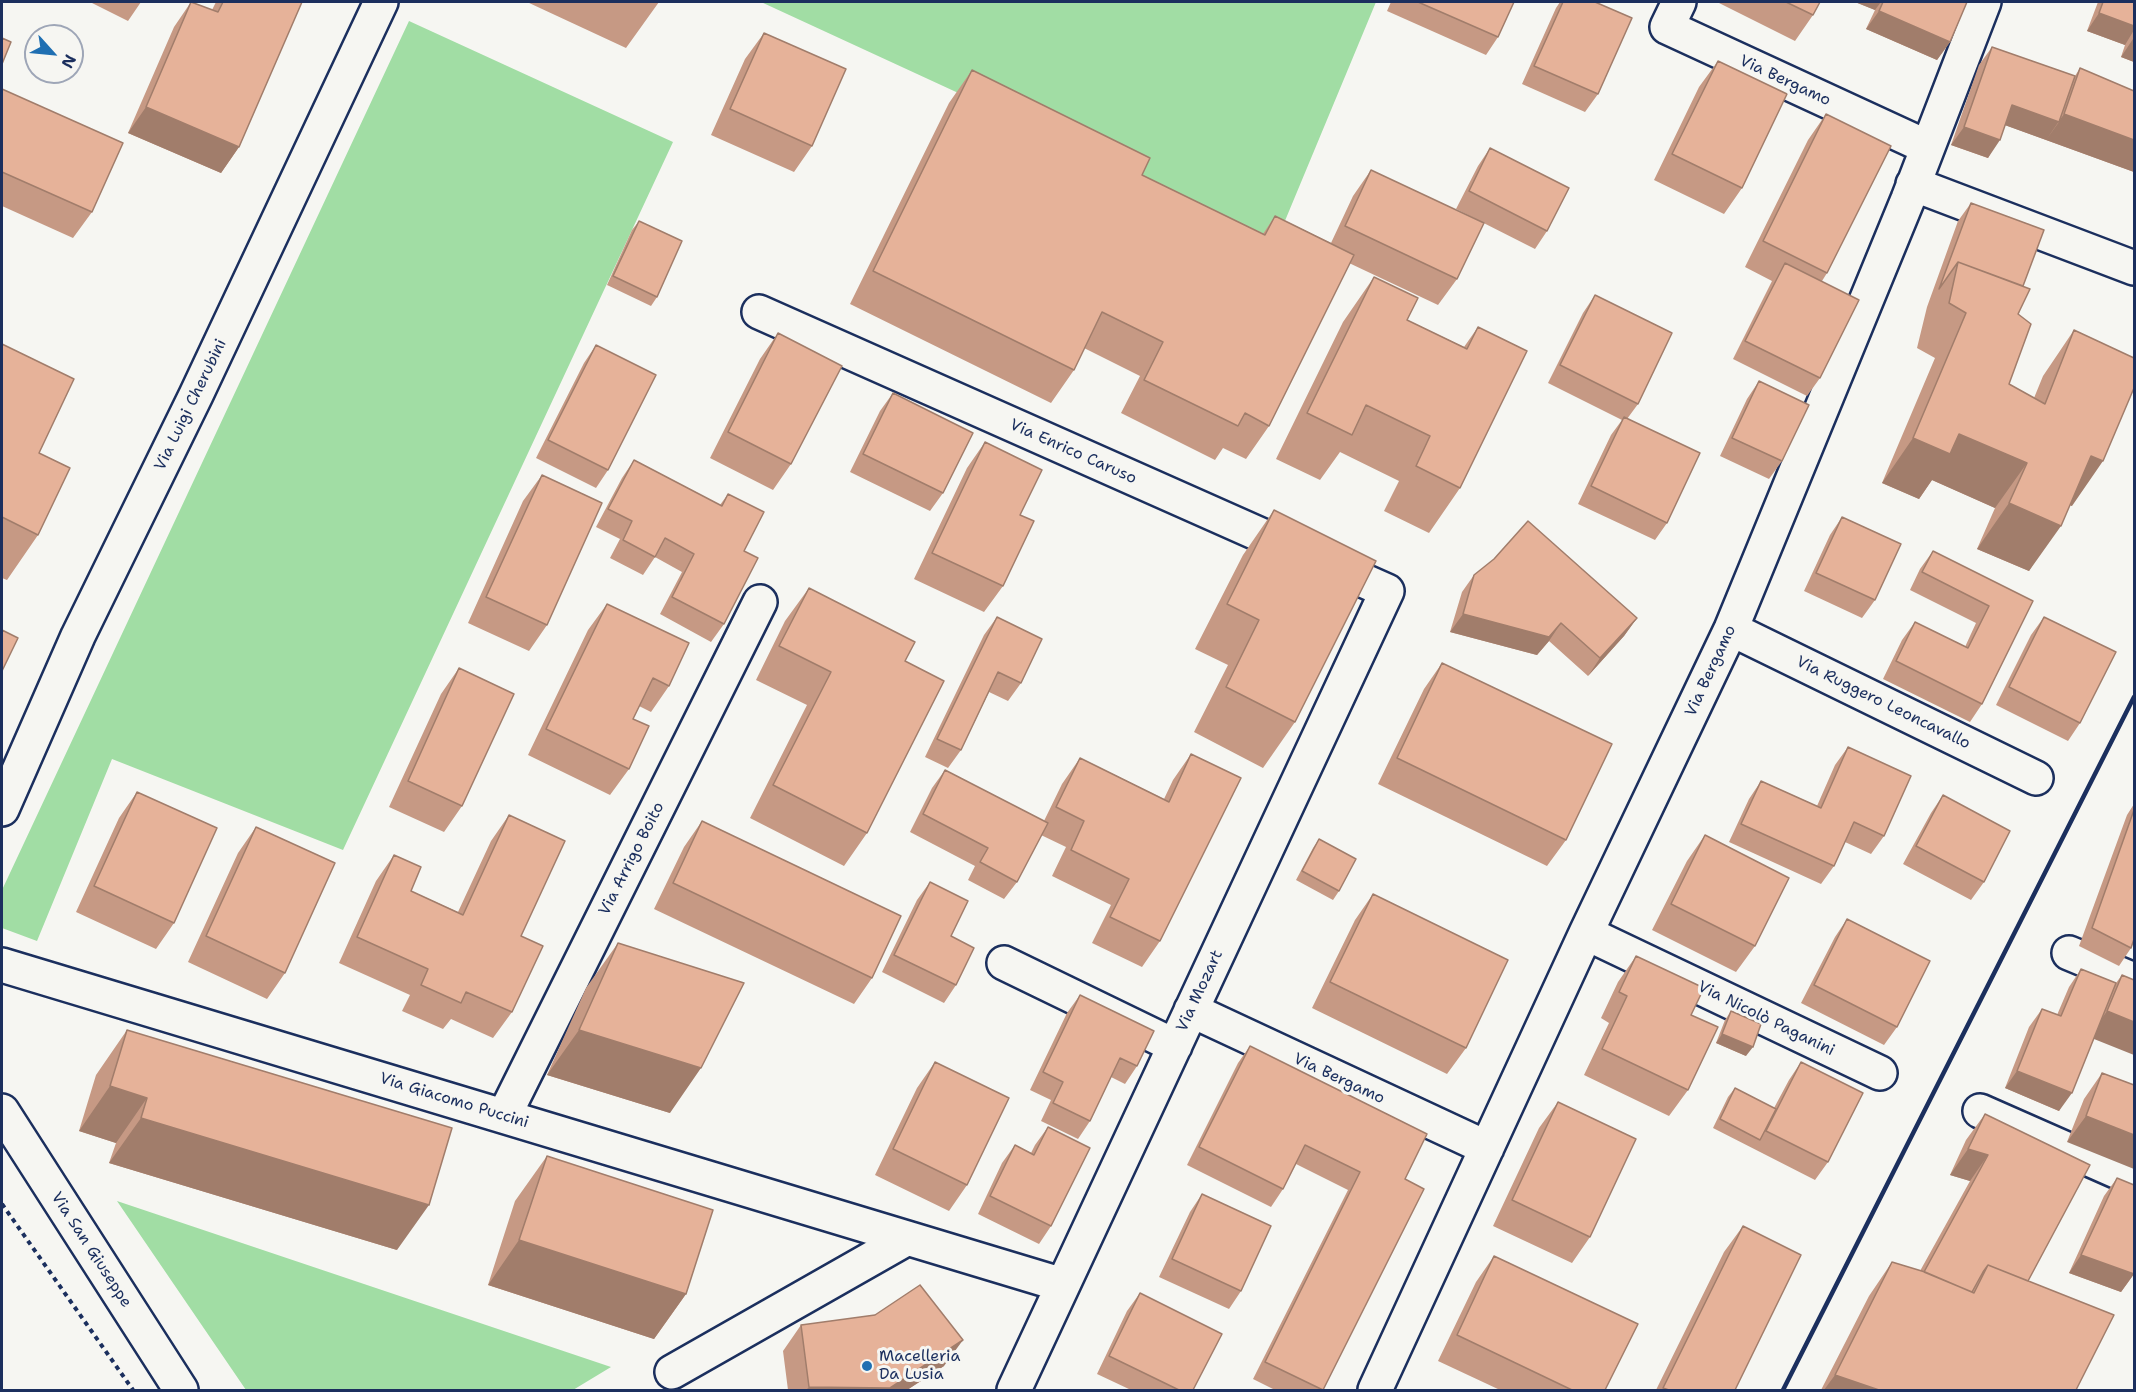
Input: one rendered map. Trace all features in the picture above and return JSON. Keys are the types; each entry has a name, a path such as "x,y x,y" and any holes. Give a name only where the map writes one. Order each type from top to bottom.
{"street":[{"name":"Via Luigi Cherubini","path":"2,809 78,636 196,395 381,2"},
{"name":"Via Bergamo","path":"1679,2 1667,27 1927,147"},
{"name":"Via Bergamo","path":"1376,1390 1586,933 1731,629 1913,184 1984,2"},
{"path":"1913,184 2134,268"},
{"name":"Via Enrico Caruso","path":"759,312 1387,591"},
{"name":"Via Mozart","path":"1014,1390 1387,591"},
{"name":"Via Arrigo Boito","path":"504,1116 760,602"},
{"name":"Via Ruggero Leoncavallo","path":"1731,629 2036,778"},
{"name":"Via Nicolò Paganini","path":"1586,933 1880,1073"},
{"path":"2069,953 2134,980"},
{"path":"1004,963 1175,1046"},
{"name":"Via Giacomo Puccini","path":"2,965 1063,1285"},
{"name":"Via Bergamo","path":"1191,1010 1487,1149"},
{"name":"Via San Giuseppe","path":"2,1111 180,1390"},
{"path":"1980,1111 2134,1179"},
{"path":"672,1372 906,1239"}],"path":[{"path":"2,1204 133,1390"}],"green space":[{"path":"761,2 1376,2 1277,240"},
{"path":"409,21 673,142 343,850 112,759 37,941 2,928 2,890"},
{"path":"117,1201 611,1367 573,1390 246,1390"}],"building":[{"path":"191,2 218,12 223,2 302,2 239,147 146,107"},
{"path":"1418,2 1514,2 1498,37"},
{"path":"1563,2 1595,2 1632,18 1598,94 1534,66"},
{"path":"1786,2 1820,2 1813,15"},
{"path":"1883,2 1967,2 1950,42 1879,11"},
{"path":"2103,2 2134,2 2134,26 2099,13"},
{"path":"764,33 846,69 812,146 730,109"},
{"path":"2,38 11,42 2,64"},
{"path":"1992,47 2075,76 2059,122 2012,105 2000,140 1964,127"},
{"path":"1718,61 1787,94 1742,188 1672,154"},
{"path":"2080,68 2134,91 2134,140 2064,114"},
{"path":"972,70 1150,158 1142,175 1265,235 1275,216 1354,255 1269,426 1245,413 1238,426 1144,380 1163,342 1102,312 1074,370 873,271"},
{"path":"2,89 123,143 92,212 2,172"},
{"path":"1826,114 1891,146 1827,273 1763,241"},
{"path":"1490,148 1569,188 1547,231 1469,191"},
{"path":"1371,170 1484,223 1457,279 1345,226"},
{"path":"1971,203 2044,230 2023,286 1958,262 1939,289"},
{"path":"639,221 682,241 657,297 613,276"},
{"path":"1958,262 2030,289 2018,314 2031,324 2009,384 2045,404 2074,330 2134,358 2134,388 2103,461 2091,456 2061,526 2009,503 2027,463 1959,434 1950,454 1913,438 1966,313 1949,303"},
{"path":"1785,263 1859,300 1820,378 1745,341"},
{"path":"1374,277 1418,298 1407,320 1467,349 1478,327 1527,351 1460,488 1416,466 1430,436 1366,405 1352,435 1307,413"},
{"path":"1595,295 1672,333 1638,404 1560,365"},
{"path":"778,333 842,366 791,464 728,432"},
{"path":"2,344 74,379 39,453 70,468 38,535 2,517"},
{"path":"596,345 656,375 608,470 548,440"},
{"path":"1759,381 1809,405 1782,461 1732,438"},
{"path":"893,393 973,433 943,493 863,454"},
{"path":"1624,417 1700,453 1667,523 1591,486"},
{"path":"985,442 1042,470 1020,515 1034,521 1003,586 932,553"},
{"path":"634,460 722,506 728,494 764,512 744,551 758,558 724,624 672,597 694,554 665,538 655,557 623,540 632,521 608,509"},
{"path":"542,475 602,503 547,625 486,597"},
{"path":"1274,510 1376,561 1295,722 1226,687 1259,620 1227,604"},
{"path":"1842,517 1901,544 1875,600 1816,573"},
{"path":"1528,521 1637,618 1600,658 1561,623 1549,637 1463,614 1474,575 1494,559"},
{"path":"1933,551 2033,601 1982,704 1896,661 1915,622 1968,648 1989,606 1922,572"},
{"path":"809,588 915,642 905,661 944,681 867,833 773,785 831,672 779,646"},
{"path":"607,604 689,643 669,686 653,678 633,719 649,726 629,769 546,729"},
{"path":"997,617 1042,639 1021,683 998,672 961,750 937,739"},
{"path":"2044,617 2116,652 2080,723 2009,687"},
{"path":"2,630 18,638 2,671"},
{"path":"1442,663 1612,744 1566,840 1397,758"},
{"path":"459,668 514,694 462,806 408,781"},
{"path":"1848,747 1911,776 1884,836 1854,822 1834,866 1741,824 1761,781 1821,808"},
{"path":"1191,754 1241,778 1160,941 1110,917 1129,879 1071,850 1084,821 1056,807 1080,758 1169,802"},
{"path":"945,770 1048,823 1017,882 980,862 988,848 923,814"},
{"path":"137,792 217,828 174,923 94,886"},
{"path":"1943,795 2010,831 1984,882 1916,846"},
{"path":"2134,810 2134,939 2131,948 2092,928"},
{"path":"509,815 565,841 521,936 543,946 512,1012 466,992 461,1003 421,985 428,969 357,937 394,855 421,867 411,891 463,915"},
{"path":"702,821 901,916 872,978 673,883"},
{"path":"256,827 335,863 285,973 206,936"},
{"path":"1705,835 1789,878 1755,946 1671,904"},
{"path":"1319,839 1356,859 1339,891 1302,871"},
{"path":"930,882 968,901 951,936 974,948 956,985 894,955"},
{"path":"1373,894 1508,960 1466,1048 1330,982"},
{"path":"1847,919 1930,961 1897,1027 1814,985"},
{"path":"618,943 744,983 701,1068 579,1030"},
{"path":"1636,956 1704,988 1691,1015 1718,1027 1688,1090 1602,1049 1627,996 1619,992"},
{"path":"2081,969 2116,983 2072,1093 2017,1071 2042,1009 2061,1016"},
{"path":"2122,975 2134,980 2134,1022 2107,1011"},
{"path":"1080,995 1154,1031 1137,1066 1120,1058 1090,1121 1053,1103 1063,1082 1043,1072"},
{"path":"1731,1011 1761,1024 1753,1047 1722,1034"},
{"path":"127,1030 452,1128 429,1205 141,1118 147,1098 110,1086"},
{"path":"1250,1046 1427,1134 1405,1179 1424,1189 1323,1390 1265,1362 1360,1172 1305,1145 1283,1189 1199,1147"},
{"path":"935,1062 1009,1098 967,1185 893,1149"},
{"path":"1801,1062 1863,1093 1828,1162 1766,1131"},
{"path":"2102,1073 2134,1085 2134,1135 2086,1116"},
{"path":"1735,1088 1776,1109 1760,1140 1720,1119"},
{"path":"1558,1102 1636,1139 1590,1237 1512,1200"},
{"path":"1985,1114 2090,1165 2028,1281 1988,1265 1972,1292 1924,1272 1988,1155 1968,1149"},
{"path":"1048,1127 1090,1148 1051,1226 990,1196 1015,1145 1034,1155"},
{"path":"547,1156 713,1210 686,1294 519,1240"},
{"path":"2117,1178 2134,1185 2134,1274 2081,1255"},
{"path":"1202,1194 1271,1226 1241,1291 1172,1259"},
{"path":"1743,1226 1801,1255 1735,1390 1669,1390 1663,1388"},
{"path":"1494,1256 1638,1324 1605,1390 1572,1390 1457,1335"},
{"path":"1892,1262 1925,1272 1974,1293 1988,1265 2114,1315 2076,1390 1879,1390 1835,1375"},
{"path":"920,1285 963,1340 890,1388 809,1387 801,1325 875,1315"},
{"path":"1140,1293 1222,1334 1193,1390 1179,1390 1109,1356"}],"railway":[{"path":"1783,1390 2134,697"}],"place":[{"name":"Macelleria Da Lusia","path":"867,1366"}]}
